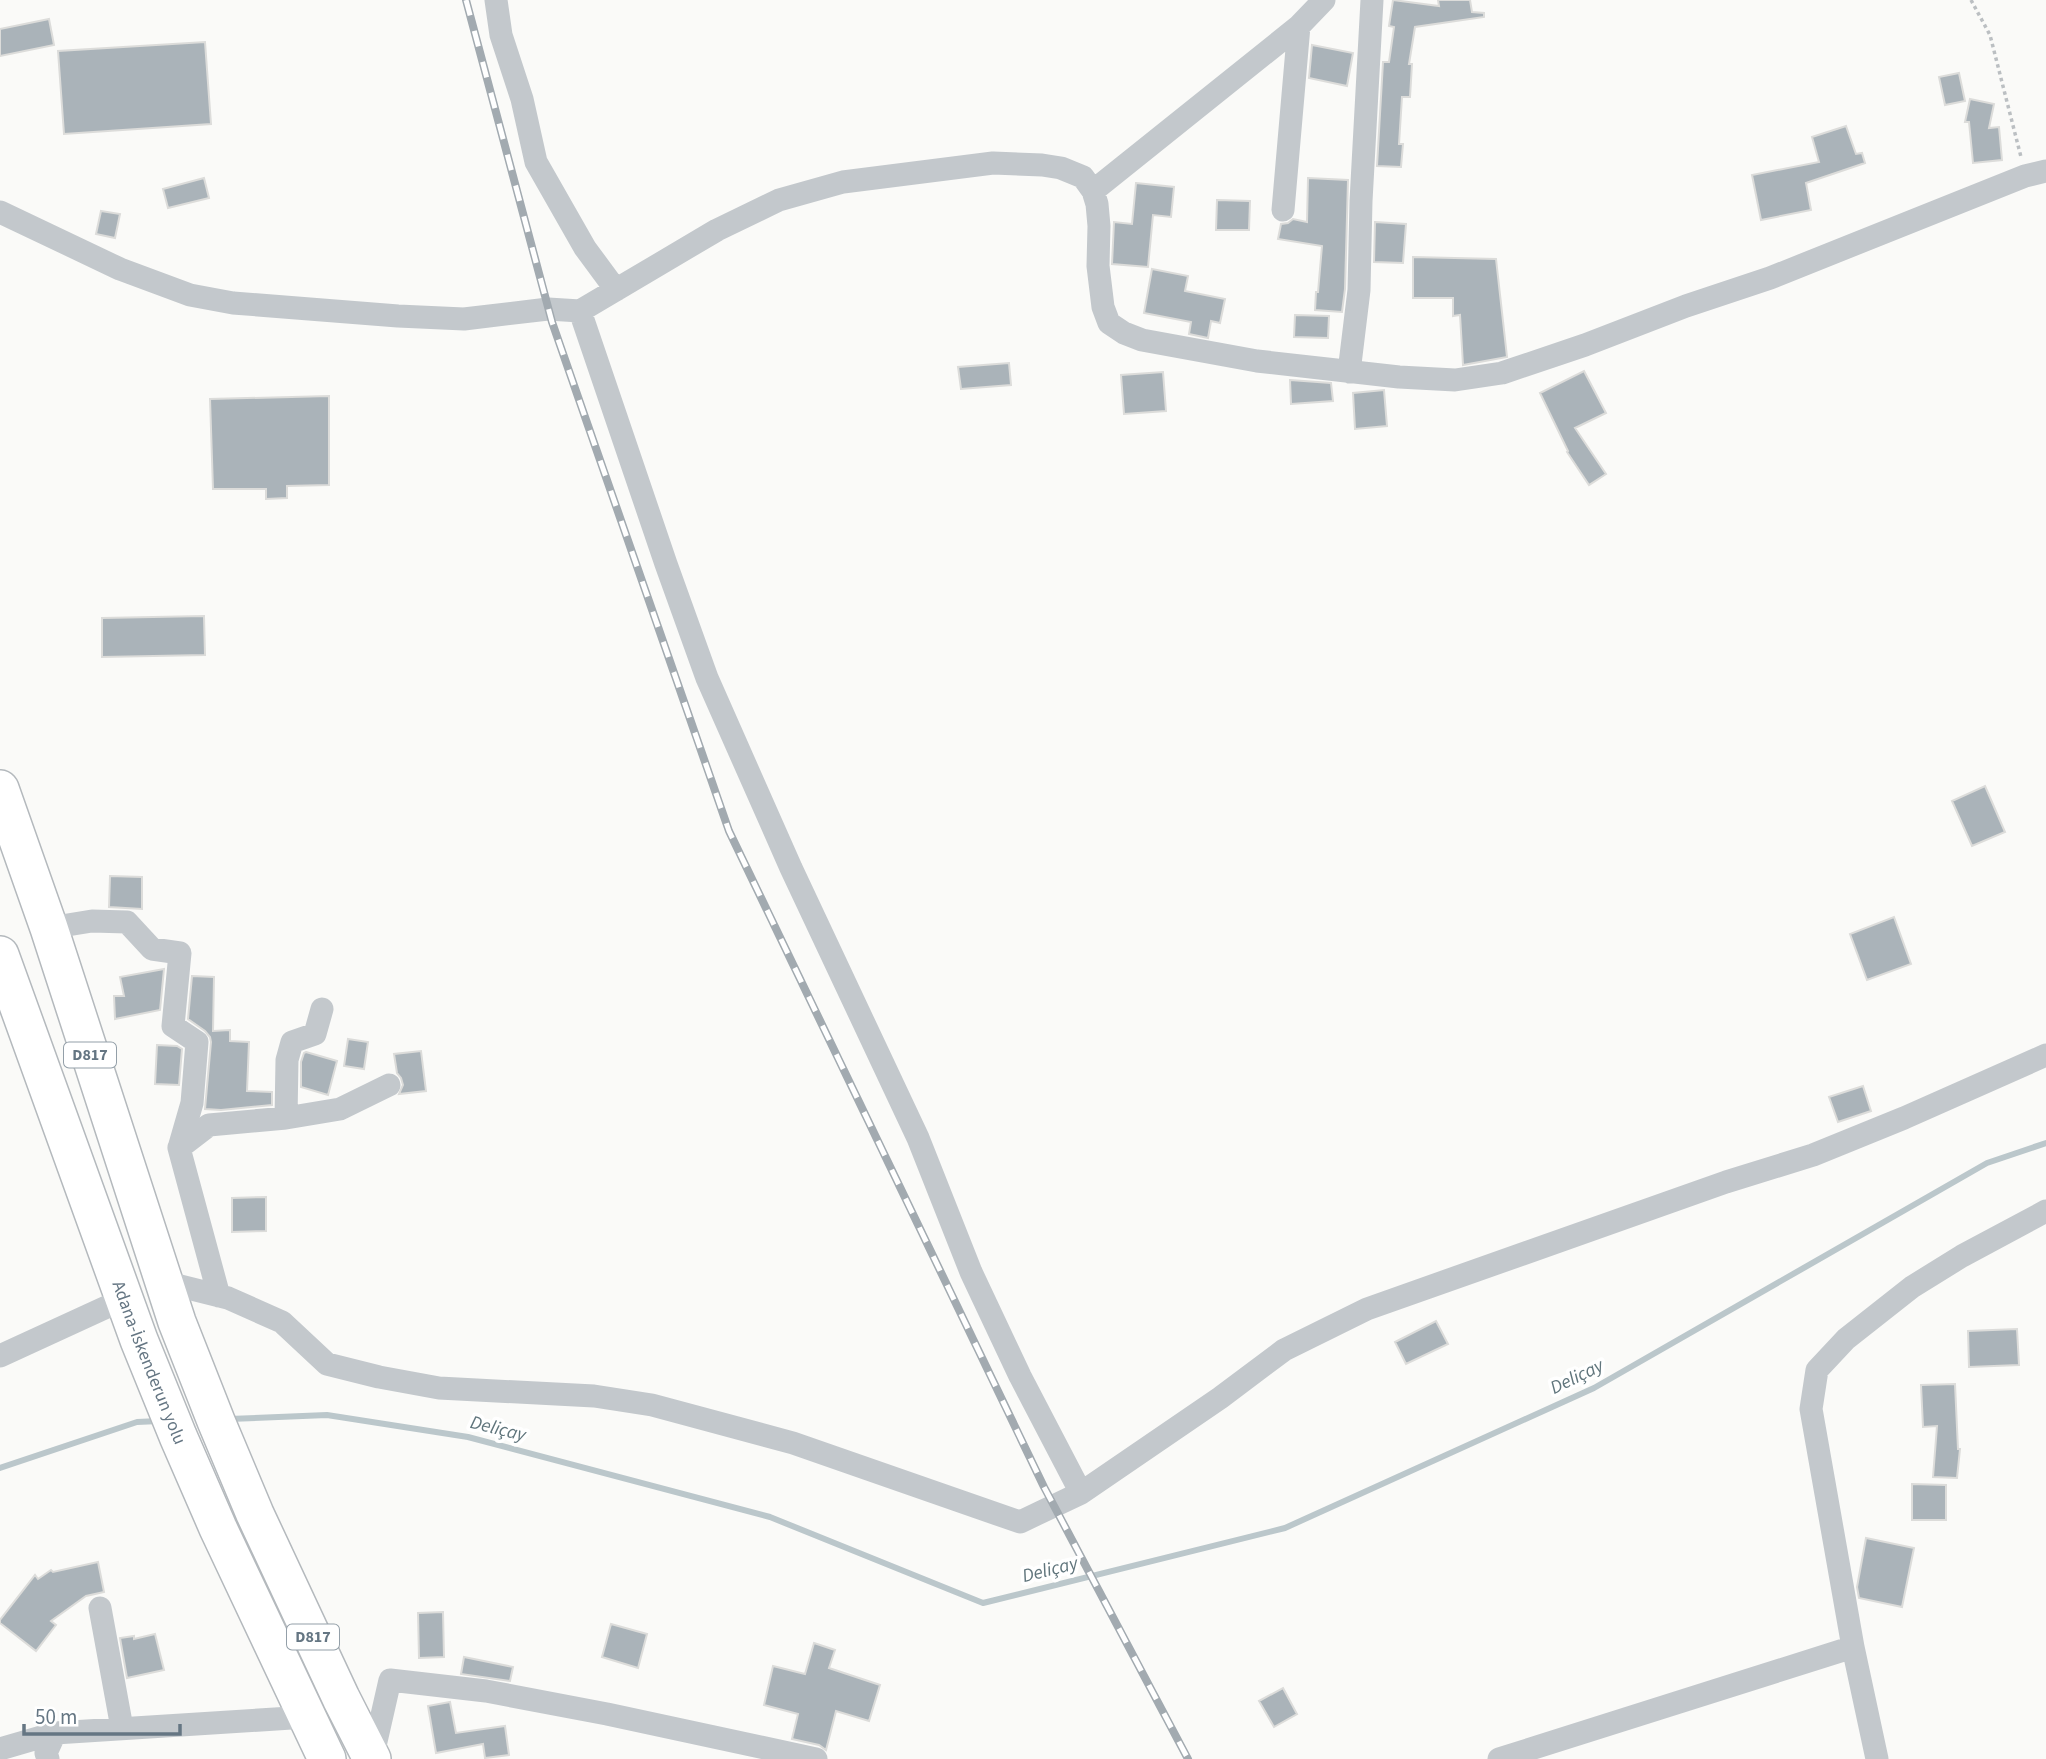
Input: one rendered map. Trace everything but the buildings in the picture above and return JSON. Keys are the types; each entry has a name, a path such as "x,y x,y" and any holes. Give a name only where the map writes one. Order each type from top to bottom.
{"highway":[{"name":"D817","path":"0,789 49,928 177,1322 255,1514 372,1759"},
{"name":"Adana-İskenderun yolu","path":"0,955 139,1340 178,1436 218,1528 327,1759"}],"street":[{"path":"496,0 501,35 522,99 536,162 585,248 616,290"},
{"path":"1093,191 1300,26 1324,0"},
{"path":"1349,372 1359,290 1372,0"},
{"path":"1283,210 1300,26"},
{"path":"0,212 120,269 190,295 233,303 464,319 548,309 580,311 717,230 779,200 843,182 993,163 1042,165 1061,168 1083,177 1093,191 1099,226 1098,266 1103,307 1109,323 1124,333 1142,340 1257,361 1399,377 1455,380 1502,373 1770,278 2036,174"},
{"path":"580,311 666,565 712,690 791,868 918,1138 971,1272 1020,1376 1081,1493"},
{"path":"49,928 93,921 127,922 152,949 180,953 173,1026 197,1042 192,1103 179,1148 219,1296"},
{"path":"286,1118 287,1060 292,1042 315,1034 322,1009"},
{"path":"164,1282 228,1298 282,1322 327,1363 379,1377 439,1388 594,1396 652,1405 793,1443 1020,1522 1081,1493 1220,1398 1284,1350 1367,1309 1689,1195 1813,1155 2046,1055"},
{"path":"179,1148 209,1125 286,1118 340,1109 389,1085"},
{"path":"1877,1759 1853,1647 1811,1409 1817,1370 1846,1339 1912,1287 2046,1210"},
{"path":"0,1356 124,1299"},
{"path":"100,1608 122,1728"},
{"path":"1499,1759 1853,1647"},
{"path":"372,1759 390,1680 486,1690 718,1748 816,1759"},
{"path":"0,1749 55,1733 307,1717"},
{"path":"48,1759 46,1753 55,1733"}],"path":[{"path":"1971,0 1990,35 2036,174"}],"waterway":[{"name":"Deliçay","path":"229,1419 327,1415 468,1437 770,1517 983,1603 1285,1528 1594,1388 1987,1163 2046,1143"},
{"name":"Deliçay","path":"0,1468 137,1422 159,1421"}],"railway":[{"path":"466,0 552,322 729,831 1044,1487 1188,1759"}]}
